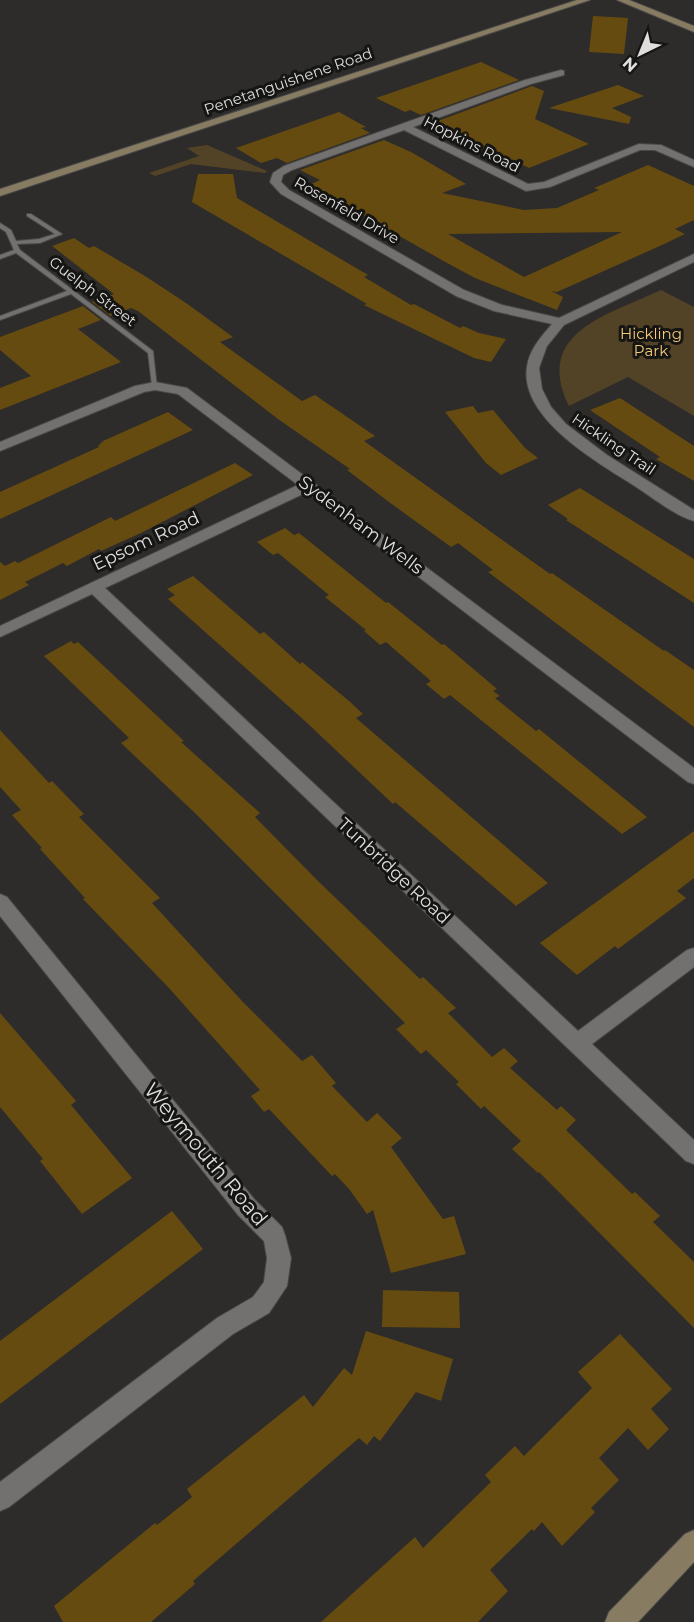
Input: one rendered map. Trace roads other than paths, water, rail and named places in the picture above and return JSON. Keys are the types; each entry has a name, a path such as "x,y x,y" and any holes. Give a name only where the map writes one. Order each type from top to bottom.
{"main road":[{"name":"Penetanguishene Road","path":"0,193 586,0"},
{"path":"621,0 694,29"},
{"path":"619,1622 694,1543"}],"street":[{"name":"Rosenfeld Drive","path":"560,321 498,308 460,293 275,184 276,175 281,171 528,82 561,73"},
{"name":"Hopkins Road","path":"404,126 526,188 546,185 639,147 657,147 694,164"},
{"name":"Hickling Trail","path":"694,258 560,321 551,330 535,357 533,374 537,392 546,410 560,428 582,446 694,516"},
{"name":"Sydenham Wells","path":"0,447 127,394 155,386 182,391 694,777"},
{"name":"Epsom Road","path":"0,632 308,486"},
{"name":"Tunbridge Road","path":"94,587 694,1154"},
{"name":"Weymouth Road","path":"0,902 246,1207 274,1235 279,1258 275,1286 261,1305 225,1326 0,1497"},
{"path":"577,1043 694,956"}],"lane":[{"path":"14,243 40,241 59,234 29,215"},
{"path":"0,225 9,231 17,251 0,257"},
{"name":"Guelph Street","path":"17,251 151,352 155,386"},
{"path":"0,318 71,292"}],"park label":[{"name":"Hickling Park","path":"651,342"}]}
